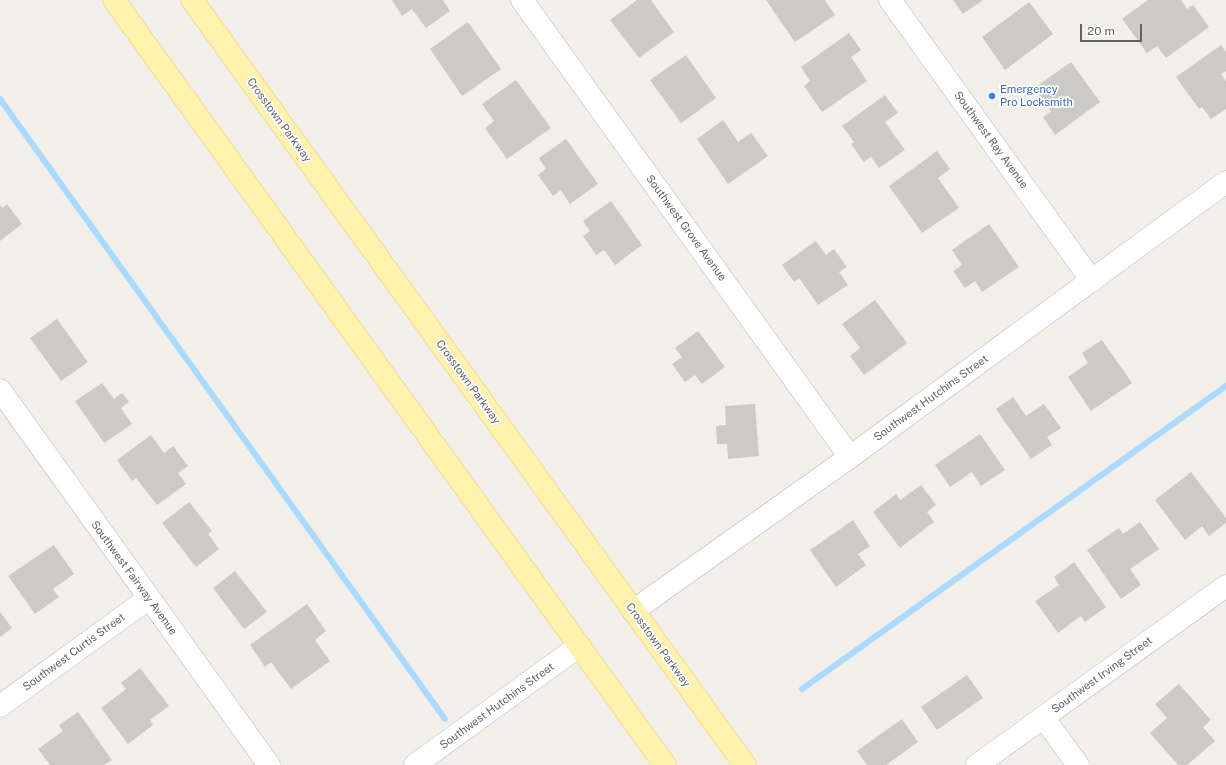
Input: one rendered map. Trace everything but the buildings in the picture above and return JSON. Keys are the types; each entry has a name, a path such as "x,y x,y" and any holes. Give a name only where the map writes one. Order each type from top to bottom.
{"main road":[{"path":"114,0 665,765"},
{"name":"Crosstown Parkway","path":"192,0 745,765"}],"street":[{"name":"Southwest Grove Avenue","path":"522,0 850,457"},
{"name":"Southwest Ray Avenue","path":"890,0 1092,281"},
{"name":"Southwest Hutchins Street","path":"633,611 850,457 1226,182"},
{"name":"Southwest Fairway Avenue","path":"0,390 268,765"},
{"name":"Southwest Irving Street","path":"977,765 1226,586"},
{"name":"Southwest Curtis Street","path":"0,706 149,598"},
{"name":"Southwest Hutchins Street","path":"415,765 579,646"},
{"path":"1043,717 1078,765"}],"waterway":[{"path":"0,99 445,719"},
{"path":"802,689 1226,386"}],"place":[{"name":"Emergency Pro Locksmith","path":"992,96"}]}
